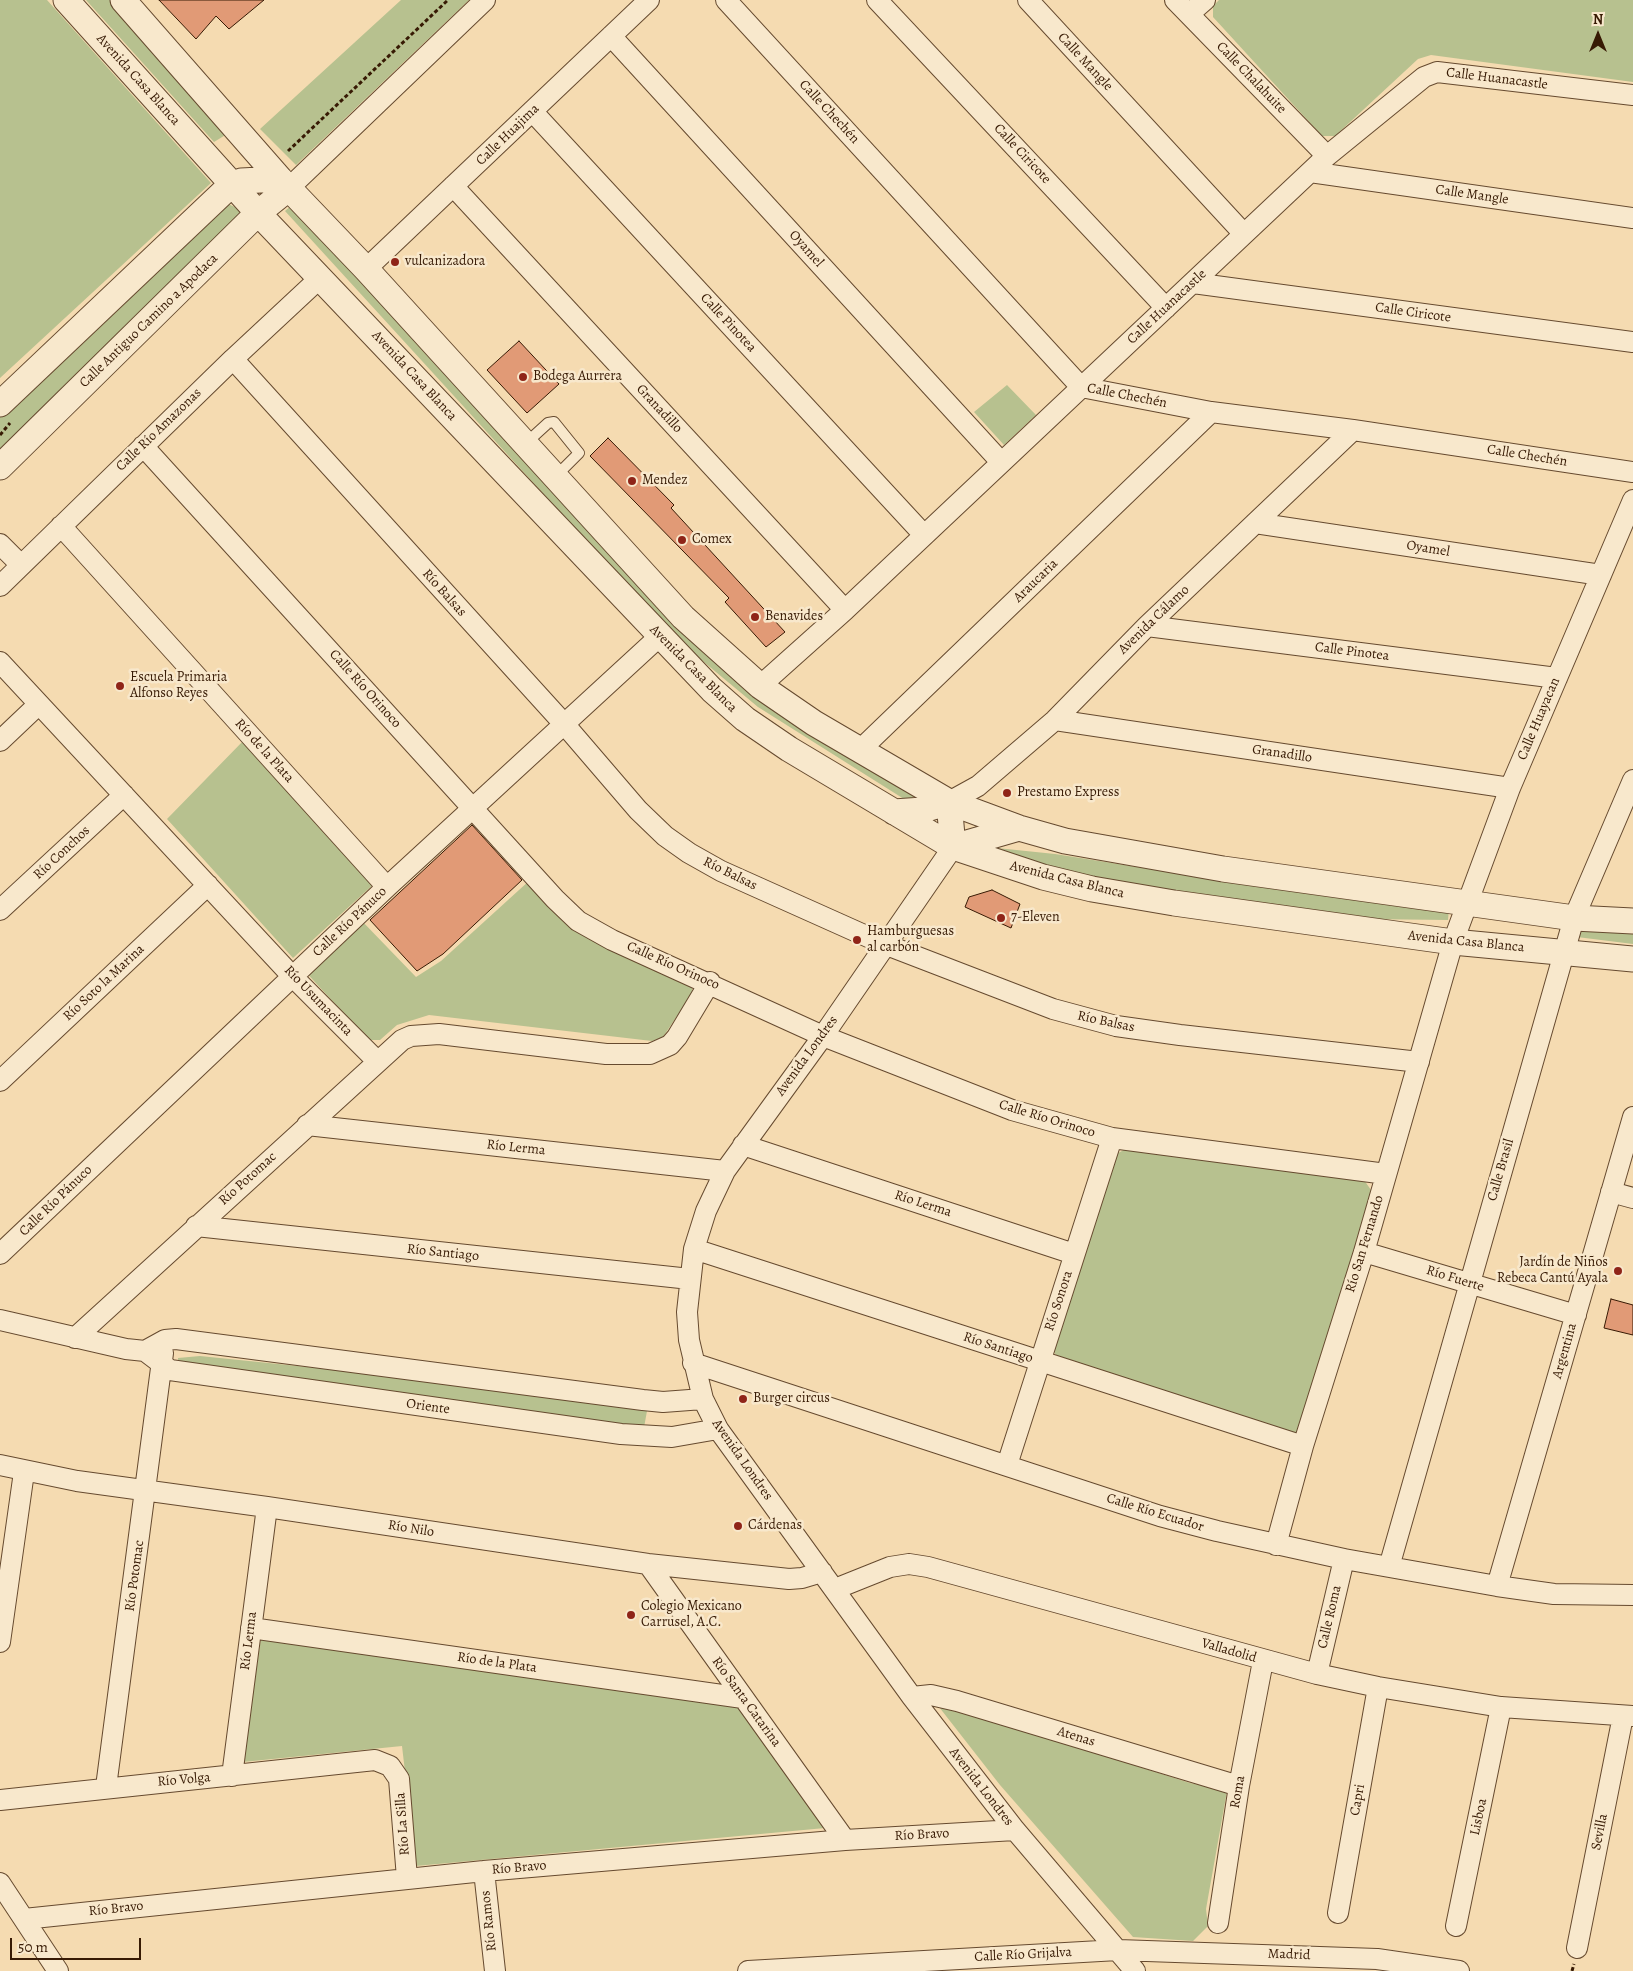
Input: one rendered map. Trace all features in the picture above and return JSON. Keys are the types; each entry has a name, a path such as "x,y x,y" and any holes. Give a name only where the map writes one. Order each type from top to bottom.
{"street":[{"name":"Avenida Casa Blanca","path":"66,0 241,182"},
{"path":"123,0 235,128 290,182 366,269 683,617 736,666 785,705 949,802 1019,828 1065,841 1118,852 1222,869 1574,918 1633,921"},
{"name":"Calle Antiguo Camino a Apodaca","path":"0,467 290,182 485,0"},
{"name":"Calle Huajima","path":"366,269 649,0"},
{"name":"Calle Chechén","path":"726,0 1081,387 1212,412 1353,430 1633,472"},
{"name":"Calle Ciricote","path":"877,0 1166,308"},
{"name":"Calle Mangle","path":"1028,0 1244,234"},
{"path":"1182,7 1205,0"},
{"name":"Calle Chalahuite","path":"1182,7 1327,156"},
{"name":"Oyamel","path":"611,36 1001,462"},
{"name":"Calle Huanacastle","path":"760,686 845,610 1327,156 1432,73 1633,94"},
{"name":"Calle Pinotea","path":"532,111 924,535"},
{"path":"235,128 241,182 258,213"},
{"name":"Calle Mangle","path":"1310,172 1633,218"},
{"path":"0,404 241,182 290,182"},
{"name":"Granadillo","path":"453,186 845,610"},
{"name":"Avenida Casa Blanca","path":"258,213 321,277 712,690 763,733 954,847 1042,877 1092,889 1174,903 1452,942 1633,959"},
{"name":"Calle Río Amazonas","path":"0,586 232,359 321,277"},
{"name":"Calle Ciricote","path":"1193,283 1633,342"},
{"name":"Río Balsas","path":"232,359 638,810 665,836 689,854 721,872 884,944 1053,1009 1116,1026 1419,1062"},
{"name":"Araucaria","path":"860,750 1212,412"},
{"name":"Avenida Cálamo","path":"949,802 978,786 1055,720 1147,626 1353,430"},
{"name":"Calle Río Orinoco","path":"143,446 555,899 578,921 612,940 710,982 823,1036 1012,1110 1112,1138 1386,1174"},
{"name":"Calle Huayacan","path":"1452,942 1510,788 1632,503"},
{"name":"Oyamel","path":"1255,523 1601,575"},
{"name":"Río de la Plata","path":"61,526 387,888"},
{"path":"0,544 22,565"},
{"name":"Calle Pinotea","path":"1147,626 1557,678"},
{"name":"Calle Río Pánuco","path":"0,1254 292,976 660,636"},
{"name":"Río Usumacinta","path":"0,662 292,976 377,1061"},
{"path":"712,690 720,672 736,666"},
{"path":"0,741 39,704"},
{"name":"Granadillo","path":"1055,720 1510,788"},
{"name":"Calle Brasil","path":"1388,1567 1574,918 1633,780"},
{"name":"Río Conchos","path":"0,910 124,795"},
{"path":"894,812 923,810 949,802"},
{"path":"949,802 954,847 1019,828"},
{"name":"Avenida Londres","path":"954,847 884,944 823,1036 725,1171 706,1211 694,1249 687,1312 689,1340 703,1399 718,1429 912,1697 1015,1830 1136,1971"},
{"name":"Río Soto la Marina","path":"0,1082 208,885"},
{"name":"Río San Fernando","path":"1276,1545 1303,1446 1364,1252 1452,942"},
{"path":"377,1061 402,1040 424,1034 606,1054 650,1054 670,1046 710,982"},
{"name":"Río Potomac","path":"75,1338 377,1061"},
{"name":"Argentina","path":"1497,1586 1633,1117"},
{"name":"Río Lerma","path":"307,1125 725,1171"},
{"name":"Río Sonora","path":"1007,1465 1112,1138"},
{"name":"Río Lerma","path":"743,1145 1074,1254"},
{"path":"1611,1192 1633,1198"},
{"name":"Río Santiago","path":"196,1226 690,1279"},
{"name":"Río Santiago","path":"694,1249 1303,1446"},
{"name":"Río Fuerte","path":"1364,1252 1576,1315"},
{"path":"0,1320 107,1347 145,1351 165,1340 188,1340 643,1400 663,1402 703,1399"},
{"name":"Río Potomac","path":"106,1787 147,1490 165,1340"},
{"name":"Oriente","path":"145,1351 170,1370 621,1434 672,1437 718,1429"},
{"name":"Calle Río Ecuador","path":"693,1363 1160,1516 1276,1545 1388,1567 1554,1594 1633,1595"},
{"name":"Río Nilo","path":"0,1466 24,1472 648,1564 789,1579 802,1578 822,1572"},
{"path":"0,1642 24,1472"},
{"name":"Río Lerma","path":"232,1776 266,1507"},
{"name":"Calle Roma","path":"1317,1674 1344,1559"},
{"name":"Río Santa Catarina","path":"648,1564 845,1840"},
{"name":"Valladolid","path":"835,1589 890,1566 909,1564 928,1567 1263,1661 1378,1687 1501,1707 1628,1716"},
{"name":"Río de la Plata","path":"251,1628 743,1698"},
{"name":"Roma","path":"1218,1923 1239,1786 1263,1661"},
{"name":"Capri","path":"1338,1913 1378,1687"},
{"name":"Atenas","path":"912,1697 930,1695 957,1701 1239,1786"},
{"name":"Lisboa","path":"1456,1926 1501,1707"},
{"name":"Sevilla","path":"1577,1948 1628,1716"},
{"name":"Río Volga","path":"0,1800 368,1760"},
{"name":"Río La Silla","path":"368,1760 382,1761 390,1766 399,1779 408,1878"},
{"name":"Río Bravo","path":"24,1919 484,1870 845,1840 1015,1830"},
{"name":"Río Ramos","path":"484,1870 495,1971"},
{"path":"0,1883 58,1971"},
{"name":"Calle Río Grijalva","path":"754,1971 1118,1950"},
{"name":"Madrid","path":"1118,1950 1378,1959 1459,1971"}],"lane":[{"path":"525,444 548,423 554,422 579,453 555,477"}],"path":[{"path":"288,151 448,0"}],"green space":[{"path":"0,0 47,0 211,183 0,378"},
{"path":"86,0 113,0 232,131 214,142"},
{"path":"401,0 469,0 296,165 260,129"},
{"path":"1219,0 1633,0 1633,82 1431,55 1418,59 1335,136 1322,136 1213,17 1213,6"},
{"path":"221,201 242,210 235,221 0,449 0,405"},
{"path":"293,204 691,637 913,792 913,799 904,799 758,707 675,638 285,211"},
{"path":"1007,385 1036,415 1004,445 974,412"},
{"path":"245,739 375,883 293,958 167,819"},
{"path":"997,848 1055,854 1213,879 1449,909 1448,920 1364,919 1079,876"},
{"path":"530,880 690,982 693,992 663,1037 652,1041 429,1015 397,1025 380,1040 368,1040 303,969 360,919 416,977 441,961"},
{"path":"1581,922 1633,929 1633,944 1577,937"},
{"path":"1126,1149 1364,1180 1371,1190 1302,1428 1290,1436 1058,1359 1053,1350 1116,1154"},
{"path":"200,1356 581,1395 647,1411 643,1433 178,1367 178,1358"},
{"path":"261,1638 738,1704 825,1828 416,1866 402,1746 243,1762"},
{"path":"932,1698 1190,1783 1227,1791 1206,1909 1208,1926 1193,1941 1133,1937 1000,1785"}],"building":[{"path":"159,0 264,0 229,29 216,16 196,39"},
{"name":"Bodega Aurrera","path":"519,341 559,384 527,413 487,370"},
{"path":"608,438 674,505 671,508 785,632 766,647 725,602 729,598 590,456"},
{"path":"472,825 522,880 443,954 417,971 370,920"},
{"name":"7-Eleven","path":"992,890 1020,904 1011,928 965,907 969,897"},
{"path":"1611,1299 1633,1305 1633,1335 1604,1328"}],"place":[{"name":"vulcanizadora","path":"395,262"},
{"name":"Bodega Aurrera","path":"523,377"},
{"name":"Mendez","path":"632,481"},
{"name":"Comex","path":"682,540"},
{"name":"Benavides","path":"755,617"},
{"name":"Escuela Primaria Alfonso Reyes","path":"120,686"},
{"name":"Prestamo Express","path":"1007,793"},
{"name":"7-Eleven","path":"1001,918"},
{"name":"Hamburguesas al carbón","path":"857,940"},
{"name":"Jardín de Niños Rebeca Cantú Ayala","path":"1618,1271"},
{"name":"Burger circus","path":"743,1399"},
{"name":"Cárdenas","path":"738,1526"},
{"name":"Colegio Mexicano Carrusel, A.C.","path":"631,1615"}]}
